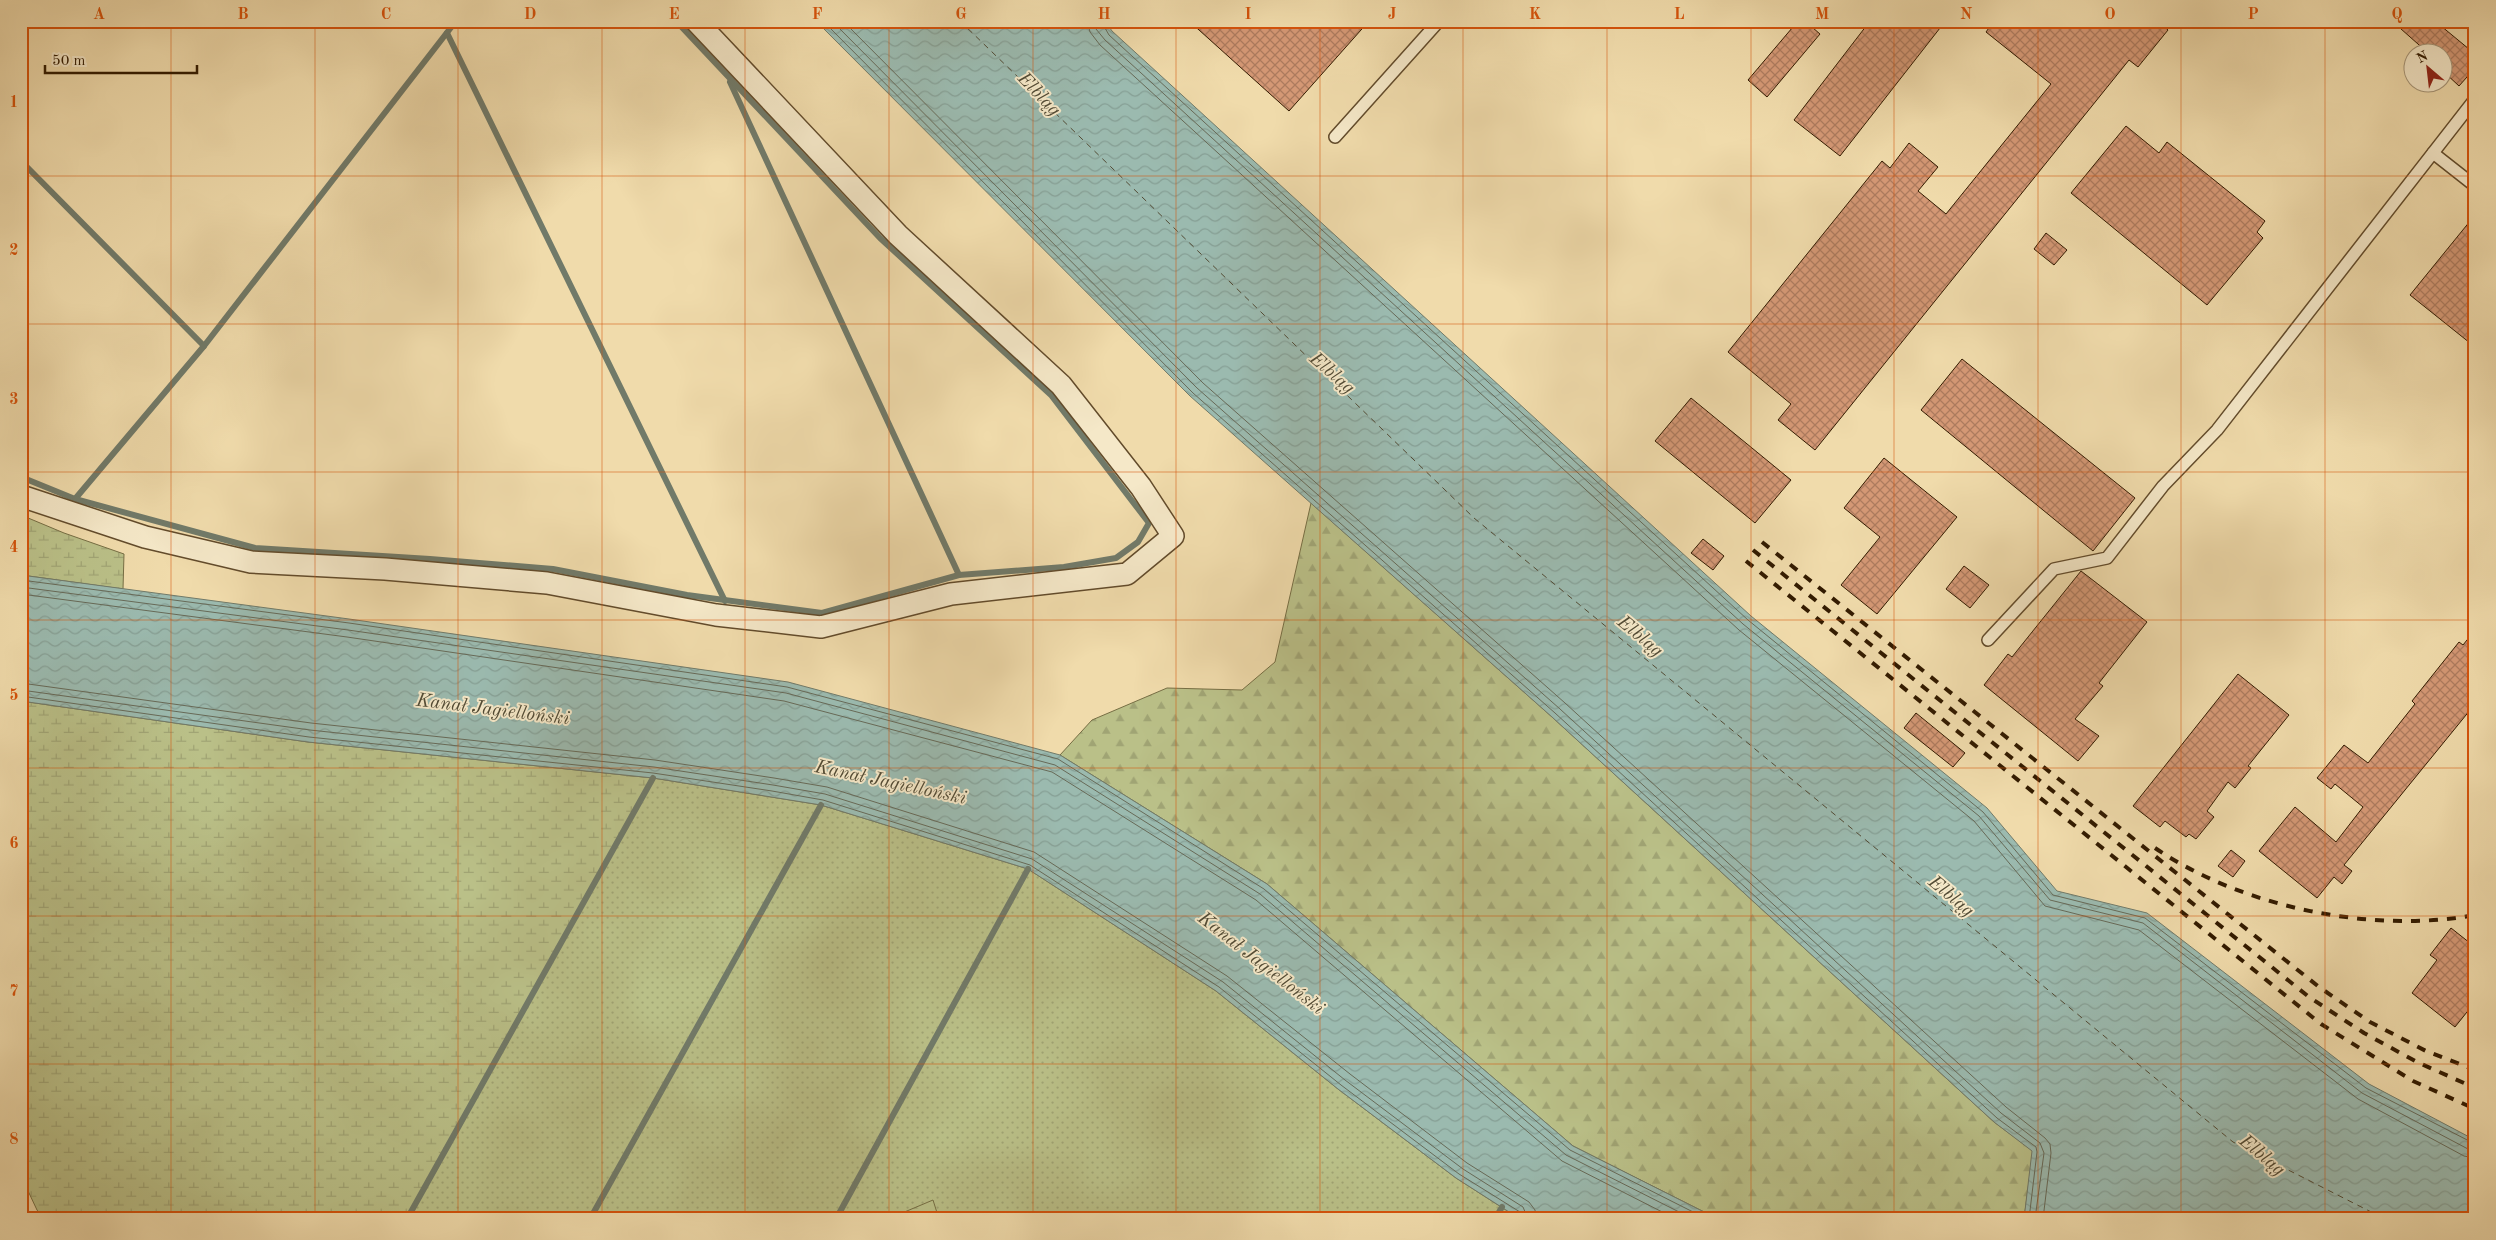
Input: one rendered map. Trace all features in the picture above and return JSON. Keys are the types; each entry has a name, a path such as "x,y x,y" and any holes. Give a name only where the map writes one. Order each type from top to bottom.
{"street":[{"path":"21,496 145,537 251,562 385,569 547,583 716,615 821,626 951,594 1127,574 1172,536 1141,487 1061,386 898,235 696,21"}],"lane":[{"path":"1335,138 1438,21"},
{"path":"1988,640 2054,569 2107,558 2163,486 2217,430 2475,100"},
{"path":"2433,153 2475,186"}],"path":[{"path":"21,1214 24,1219"}],"green space":[{"path":"1311,503 1552,717 1994,1122 2033,1151 2024,1219 1718,1219 1573,1146 1267,884 1060,755 1092,720 1167,688 1242,690 1275,662"},
{"path":"21,515 64,533 124,554 123,589 21,575"},
{"path":"21,701 308,742 653,778 407,1219 44,1219 37,1210 21,1176"},
{"path":"653,778 821,805 1028,869 1216,991 1338,1089 1456,1178 1520,1219 407,1219"},
{"path":"933,1200 939,1219 895,1219 895,1216"}],"water":[{"name":"Elbląg","path":"816,21 1105,21 1112,31 1751,616 1987,808 2057,891 2147,913 2369,1084 2475,1140 2475,1219 2024,1219 2032,1151 1994,1122 1552,717 1190,396"},
{"name":"Kanał Jagielloński","path":"21,575 349,619 788,682 1060,755 1267,884 1573,1146 1718,1219 1520,1219 1456,1178 1338,1089 1216,991 1028,869 821,805 653,778 308,742 21,701"}],"building":[{"path":"1189,21 1369,21 1289,111"},
{"path":"1798,21 1805,21 1820,34 1767,97 1748,80"},
{"path":"1870,21 1932,21 1940,28 1840,156 1794,120"},
{"path":"1994,21 2158,21 2168,30 2138,67 2129,60 1815,450 1778,420 1791,404 1728,352 1882,161 1890,168 1909,143 1938,167 1918,191 1946,214 2051,84 1986,32"},
{"path":"2392,21 2435,21 2475,54 2475,68 2459,86 2454,81 2454,42 2416,42"},
{"path":"2126,126 2159,153 2167,142 2265,221 2257,232 2263,238 2207,305 2071,193"},
{"path":"2475,215 2475,347 2410,295"},
{"path":"2046,233 2067,250 2054,265 2034,249"},
{"path":"1962,359 2135,498 2093,551 1921,410"},
{"path":"1691,398 1791,480 1755,523 1655,441"},
{"path":"1884,458 1957,517 1877,614 1841,585 1880,537 1844,508"},
{"path":"1703,539 1724,556 1713,570 1691,553"},
{"path":"1964,566 1989,585 1970,608 1946,589"},
{"path":"2081,571 2147,622 2099,683 2103,686 2075,719 2099,736 2078,761 1984,685 2008,654 2012,657"},
{"path":"2475,630 2475,704 2344,865 2352,871 2342,884 2334,877 2317,898 2259,851 2295,807 2336,842 2363,807 2335,784 2331,789 2317,778 2344,745 2368,763 2415,704 2412,701 2459,642 2463,645"},
{"path":"2238,674 2289,715 2248,766 2251,768 2235,788 2228,782 2207,811 2214,817 2196,839 2189,834 2186,837 2165,821 2160,827 2133,806"},
{"path":"1916,713 1965,753 1953,767 1904,728"},
{"path":"2231,850 2245,861 2233,877 2218,866"},
{"path":"2451,928 2475,947 2475,1002 2455,1027 2412,993 2437,960 2430,955"}],"waterway":[{"path":"21,161 204,346 456,21"},
{"path":"75,499 255,548 553,569 687,595 822,613 959,575 1064,567 1116,558 1138,542 1149,523 1051,395 880,238 676,21"},
{"path":"447,33 725,601"},
{"path":"730,82 959,575"},
{"path":"21,477 75,499 204,346"},
{"path":"407,1219 653,778"},
{"path":"590,1219 821,805"},
{"path":"836,1219 1028,869"},
{"path":"1495,1219 1502,1207"}],"ferry route":[{"path":"960,21 1474,518 2233,1142 2385,1219"}],"railway":[{"path":"1762,542 2319,987 2370,1022 2426,1051 2475,1070"},
{"path":"1753,550 2309,997 2364,1033 2417,1062 2475,1088"},
{"path":"1746,561 2321,1024 2413,1081 2475,1109"},
{"path":"2155,848 2189,869 2227,886 2267,900 2309,911 2351,918 2393,921 2435,920 2475,915"}]}
